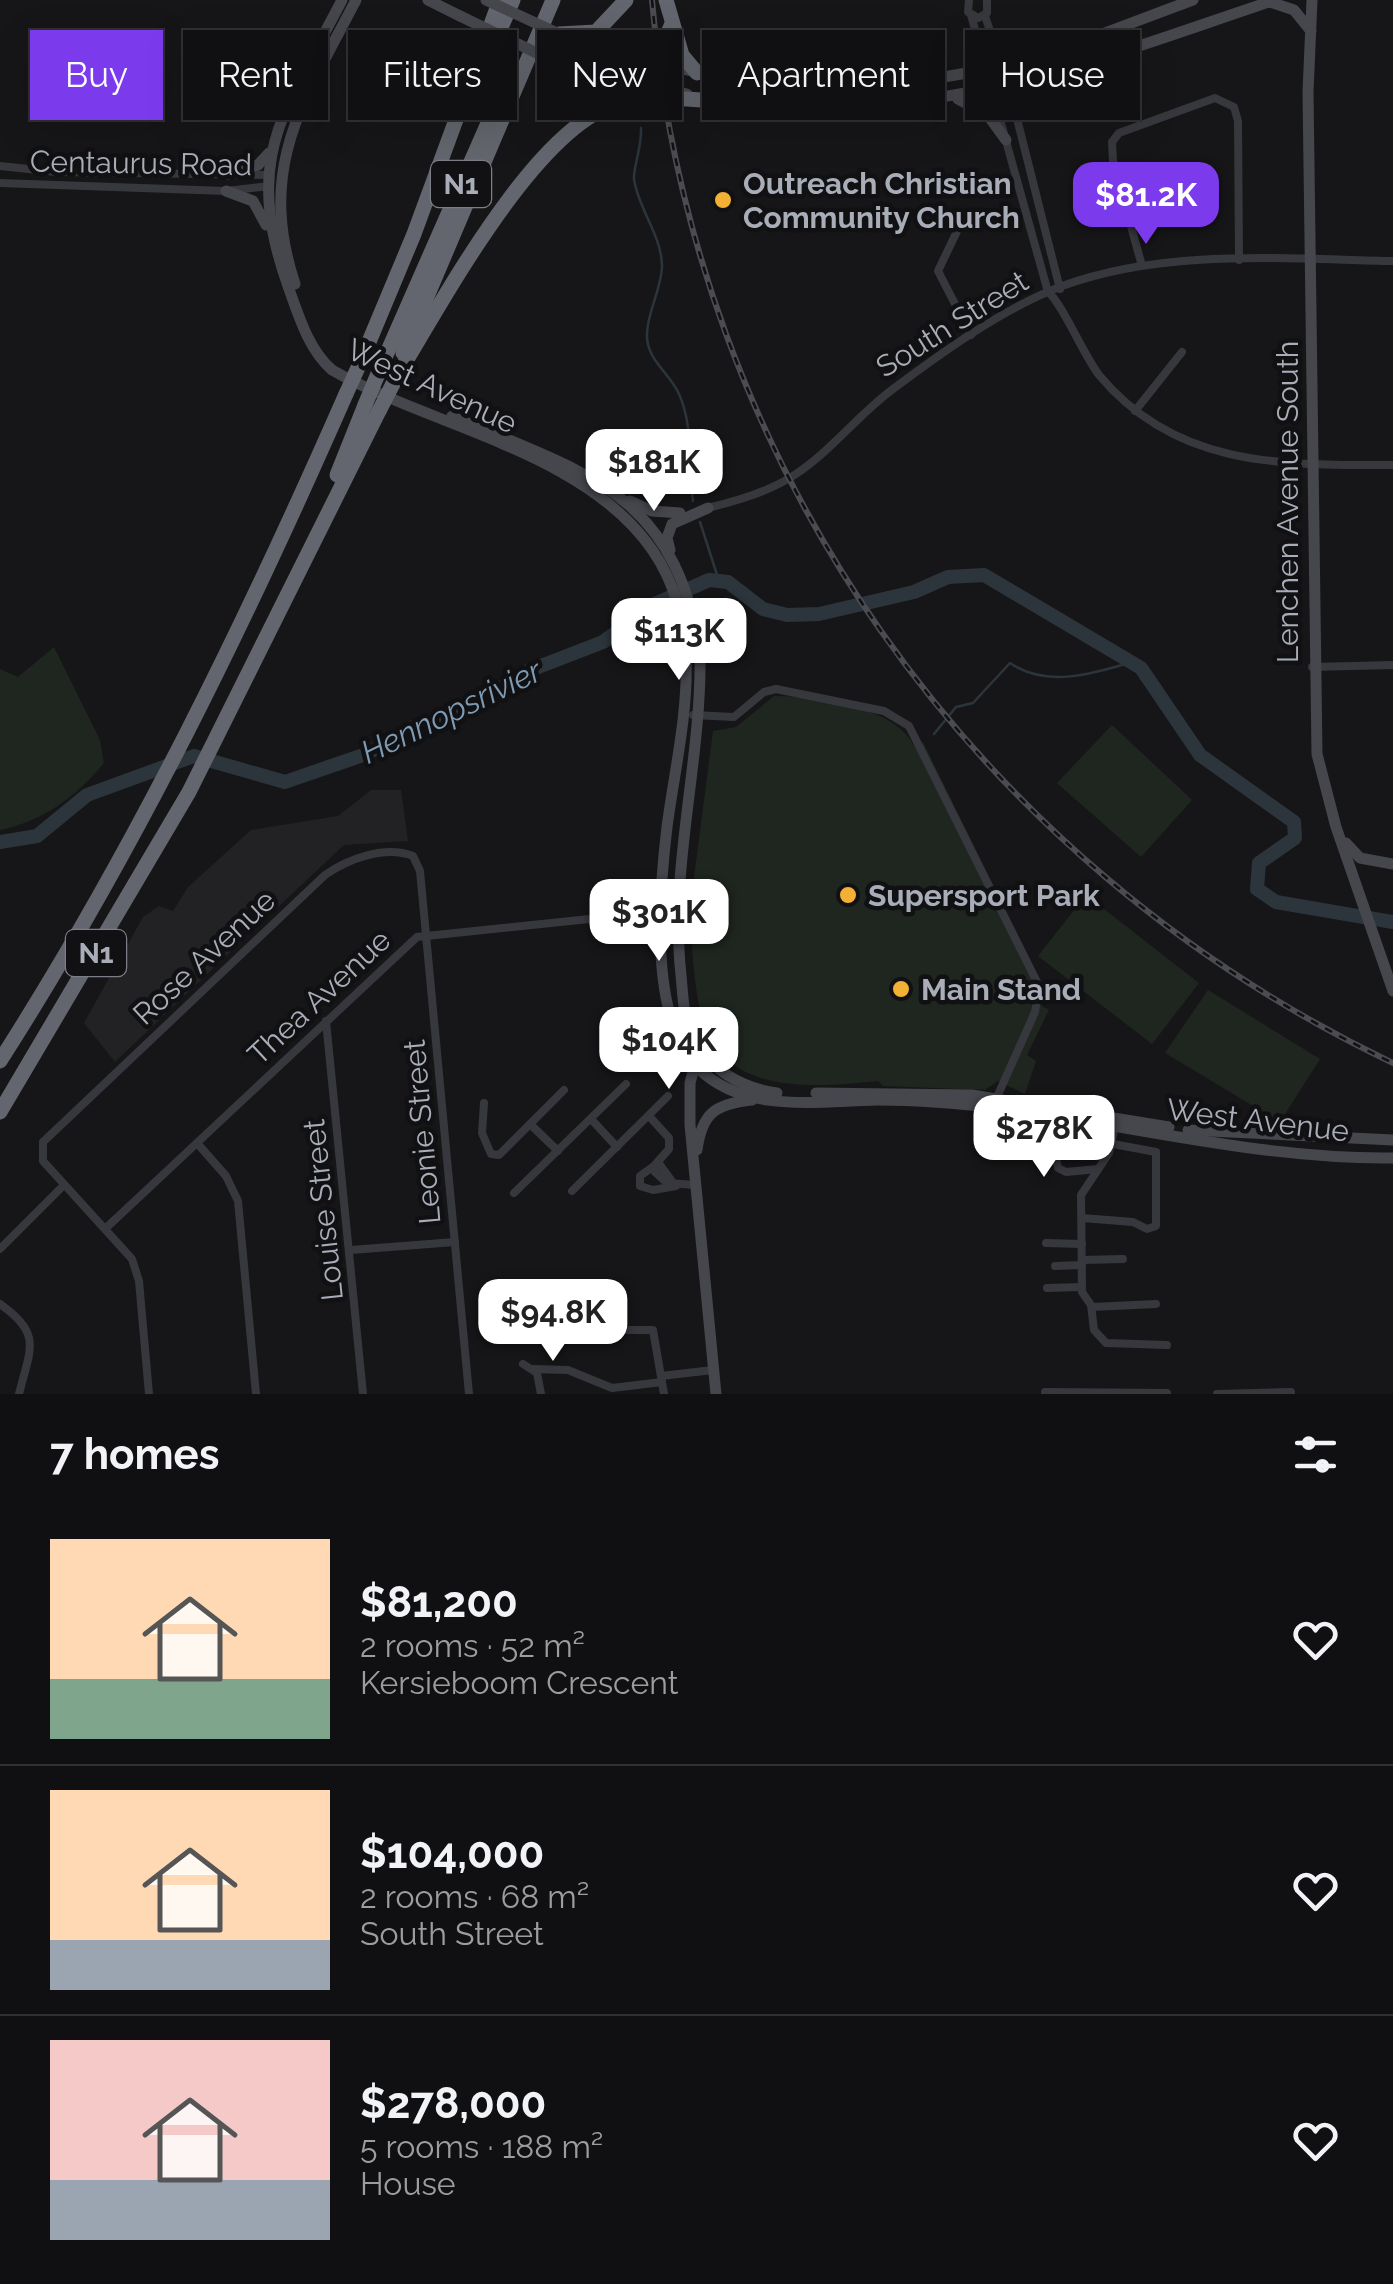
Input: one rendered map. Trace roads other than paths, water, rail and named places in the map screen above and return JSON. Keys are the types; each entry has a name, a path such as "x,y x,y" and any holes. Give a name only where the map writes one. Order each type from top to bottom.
{"highway":[{"path":"442,161 500,0"},
{"name":"N1","path":"0,1061 154,794 272,562 513,0"},
{"name":"N1","path":"0,1112 188,792 298,571 372,408 380,369 542,0"},
{"path":"397,376 430,287 553,0"},
{"path":"598,30 626,0"},
{"path":"666,0 684,58 696,73"},
{"path":"669,30 671,26"},
{"path":"372,408 397,376 496,221 545,156 585,118 634,100 702,101"}],"street":[{"path":"350,3 366,0"},
{"path":"428,0 537,53"},
{"path":"486,0 550,30"},
{"path":"969,0 974,30"},
{"path":"970,15 999,0"},
{"path":"1105,30 1193,0"},
{"name":"Lenchen Avenue South","path":"1312,0 1312,667 1317,754 1336,827 1393,991"},
{"path":"1140,44 1272,1 1294,10 1311,31"},
{"name":"West Avenue","path":"350,3 282,117 272,150 277,247 310,342 332,370 571,478 632,524 672,568"},
{"name":"West Avenue","path":"350,3 292,127 273,180 292,276 316,339 335,364 571,464 622,497 645,521 672,568 700,654 665,840 661,911 669,1017 680,1048 725,1088 761,1100 940,1102 1048,1109"},
{"path":"682,69 702,74"},
{"path":"945,98 965,95"},
{"path":"954,97 986,114 1006,140"},
{"path":"1142,266 1112,162 1112,142 1120,133 1215,98 1234,108 1238,121 1239,260"},
{"path":"1001,120 1052,295 1088,362 1135,411 1201,449 1250,461 1312,466 1393,465"},
{"path":"1018,120 1061,286"},
{"path":"228,174 258,165 272,150"},
{"name":"Centaurus Road","path":"0,166 75,172 228,174 273,180"},
{"name":"Centaurus Road","path":"0,182 226,192 273,180"},
{"path":"226,192 243,195 257,206 277,247"},
{"path":"960,225 938,271 971,335"},
{"name":"South Street","path":"632,524 761,492 799,472 889,392 971,335 1052,295 1061,286 1142,266 1239,260 1393,261"},
{"path":"1135,411 1182,352"},
{"path":"622,497 652,511 680,513"},
{"path":"672,568 667,538 672,524 708,508"},
{"path":"1312,667 1393,665"},
{"path":"690,714 734,718 764,692 776,689 884,711 910,726 1039,986 1036,1012 996,1097"},
{"name":"West Avenue","path":"690,714 676,910 685,1015 702,1051 732,1079 765,1092 996,1097 1234,1144 1393,1158"},
{"path":"1336,827 1360,858 1393,864"},
{"name":"Rose Avenue","path":"64,1185 43,1161 41,1146 325,875 361,856 407,853 419,866"},
{"name":"Leonie Street","path":"419,866 469,1394"},
{"name":"Thea Avenue","path":"106,1228 400,950 427,933 676,910"},
{"path":"428,950 449,931"},
{"name":"Louise Street","path":"326,1021 362,1394"},
{"path":"702,1051 694,1064 689,1099 716,1394"},
{"path":"514,1193 626,1084"},
{"path":"484,1102 482,1133 494,1156 564,1090"},
{"path":"572,1191 668,1096"},
{"path":"696,1178 700,1127 708,1113 721,1104 761,1100"},
{"path":"1048,1109 1046,1126 1058,1168 1098,1170"},
{"path":"648,1116 669,1136 668,1152 640,1176 643,1188 696,1178"},
{"path":"591,1120 616,1147"},
{"path":"1116,1122 1113,1144 1083,1190 1082,1288 1092,1307 1094,1330 1108,1344 1168,1345"},
{"name":"West Avenue","path":"1116,1122 1236,1134 1393,1140"},
{"path":"530,1124 558,1151"},
{"path":"196,1143 232,1184 238,1201 256,1394"},
{"path":"1082,1218 1135,1222 1147,1229 1156,1224 1156,1153 1113,1144"},
{"path":"656,1164 677,1184"},
{"path":"0,1249 64,1185 106,1228 136,1270 149,1394"},
{"path":"350,1250 454,1242"},
{"path":"1046,1244 1082,1244"},
{"path":"1055,1266 1123,1259"},
{"path":"1047,1288 1082,1288"},
{"path":"0,1304 25,1323 31,1336 19,1394"},
{"path":"1092,1307 1156,1304"},
{"path":"612,1330 651,1328 664,1394"},
{"path":"541,1394 528,1366 568,1370 612,1388 713,1370"},
{"path":"1045,1392 1167,1393"},
{"path":"1216,1394 1291,1392"}],"waterway":[{"path":"641,128 634,179 658,244 662,267 648,326 648,343 684,407 693,501"},
{"path":"700,522 719,581"},
{"name":"Hennopsrivier","path":"0,842 37,836 87,795 194,756 285,782 366,754 413,727 465,709 528,671 603,642 655,604 709,580 728,582 763,609 787,615 819,614 914,592 948,577 984,575 1141,668 1200,755 1294,822 1295,838 1259,863 1257,889 1276,902 1393,922"},
{"path":"934,734 956,707 973,703 1010,663 1024,671 1054,677 1086,674 1132,662"}],"railway":[{"path":"652,0 678,170 726,333 794,487 880,630 985,761 1106,878 1243,979 1393,1063"}],"place":[{"name":"Outreach Christian Community Church","path":"723,200"},
{"name":"Supersport Park","path":"848,895"},
{"name":"Main Stand","path":"901,989"}]}
